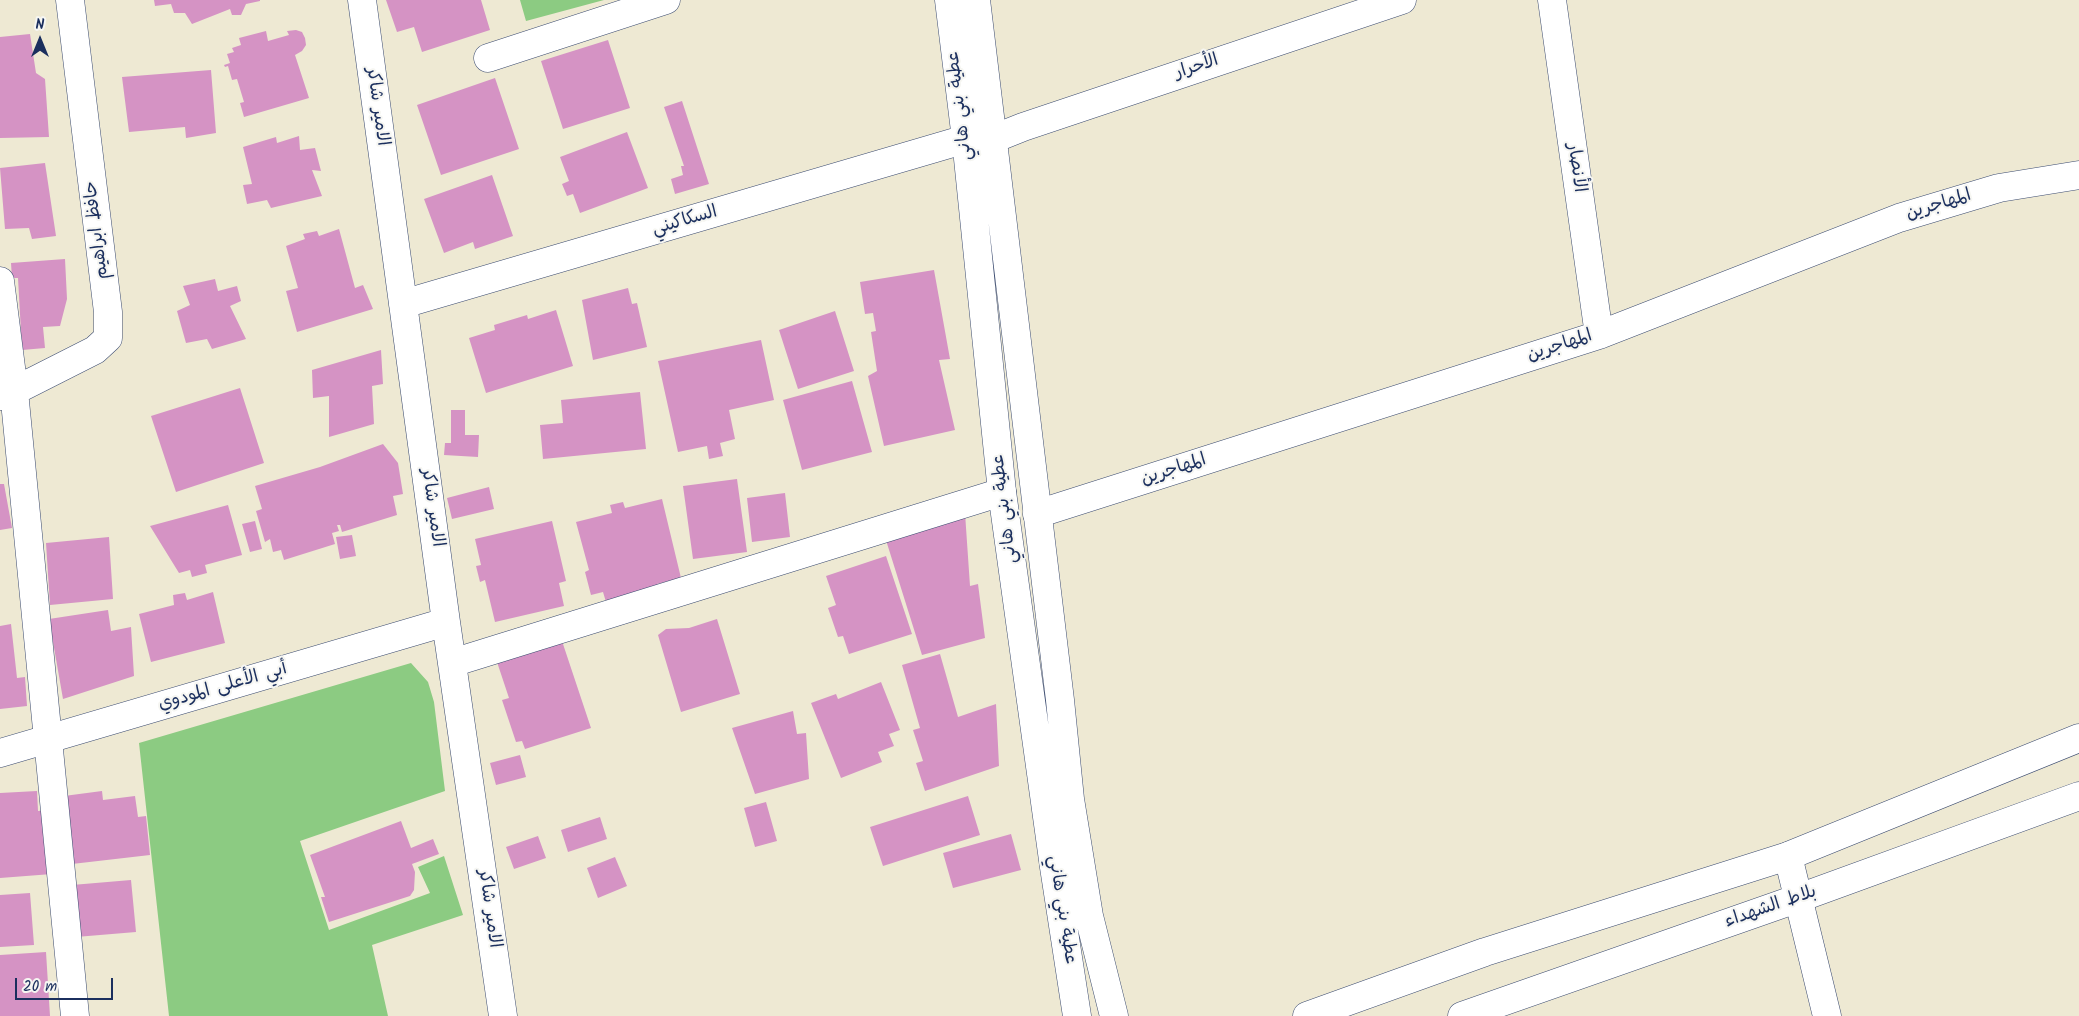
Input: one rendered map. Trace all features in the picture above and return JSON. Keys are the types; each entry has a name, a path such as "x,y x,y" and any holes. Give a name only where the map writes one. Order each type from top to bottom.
{"street":[{"name":"حافظ ابراهيم","path":"7,393 95,350 108,338 108,312 70,0"},
{"name":"الامير شاكر","path":"362,0 446,622 503,1016"},
{"path":"488,58 666,0"},
{"name":"عطية بني هاني","path":"948,0 966,140 1002,492 1054,867 1077,1016"},
{"path":"976,0 1060,700 1070,799 1089,916 1114,1016"},
{"name":"الأحرار","path":"993,140 1023,126 1402,0"},
{"name":"الأنصار","path":"1552,0 1599,335"},
{"name":"السكاكيني","path":"404,304 966,140"},
{"name":"المهاجرين","path":"1037,514 1599,335 1899,218 1999,188 2079,175"},
{"path":"0,281 7,393 48,740 75,1016"},
{"path":"452,663 1002,492"},
{"name":"أبي الأعلى المودوي","path":"0,753 446,622"},
{"path":"1307,1016 1485,952 1788,856 2079,738"},
{"name":"بلاط الشهداء","path":"1462,1016 1799,898 2079,796"},
{"path":"1788,856 1827,1016"}],"green space":[{"path":"520,0 604,0 526,21"},
{"path":"411,663 428,682 434,702 445,791 300,841 329,930 430,893 418,867 444,856 463,915 372,945 388,1016 169,1016 139,743"}],"building":[{"path":"154,0 260,1 246,4 241,15 232,15 230,9 192,24 185,13 174,13 171,4 155,6"},
{"path":"386,0 481,0 490,30 422,52 414,27 397,32"},
{"path":"296,30 302,32 305,38 306,45 302,51 295,55 309,98 244,117 240,103 244,102 237,79 232,80 228,66 225,67 224,65 230,63 227,54 234,52 232,48 241,45 239,38 266,31 268,41 289,35 287,31"},
{"path":"30,34 36,73 45,79 49,137 0,138 0,37"},
{"path":"608,40 630,108 563,129 541,61"},
{"path":"211,70 216,133 186,138 185,127 129,132 122,77"},
{"path":"495,78 519,149 441,175 417,105"},
{"path":"682,101 709,184 675,194 671,179 683,175 681,166 684,166 664,107"},
{"path":"627,132 648,188 580,213 573,194 567,196 562,184 569,181 560,157"},
{"path":"299,136 300,150 315,148 321,171 312,170 322,196 271,208 267,200 247,204 243,185 252,184 243,147 276,137 277,143"},
{"path":"45,163 56,236 32,239 29,228 5,229 0,168"},
{"path":"492,175 513,236 475,249 473,242 444,253 424,199"},
{"path":"339,229 355,288 363,285 373,309 297,332 286,291 298,288 286,246 305,239 303,234 317,231 319,236"},
{"path":"65,259 67,299 60,326 43,327 45,348 22,350 18,278 12,278 11,263"},
{"path":"934,270 950,359 939,360 955,430 884,446 868,376 877,371 871,332 876,331 873,313 865,314 860,282"},
{"path":"215,279 218,291 237,286 241,301 230,306 246,339 212,349 207,339 186,343 177,311 190,305 183,286"},
{"path":"628,288 632,304 637,303 647,347 593,360 582,300"},
{"path":"556,310 573,366 486,393 469,338 495,330 494,325 527,315 528,319"},
{"path":"835,311 854,371 798,389 779,330"},
{"path":"761,340 774,400 729,410 735,439 720,443 723,456 709,459 707,446 678,452 658,361"},
{"path":"381,350 383,384 372,386 374,424 329,437 329,396 313,398 312,370"},
{"path":"852,381 872,452 802,470 783,400"},
{"path":"240,388 264,463 176,492 151,416"},
{"path":"640,392 646,449 543,459 540,425 563,423 561,400"},
{"path":"451,410 465,410 465,435 479,435 478,457 444,455 445,443 451,443"},
{"path":"383,444 398,463 403,494 393,496 397,515 342,532 340,525 337,525 339,531 332,533 335,544 284,560 281,550 273,552 270,539 265,542 256,511 262,509 255,486 320,467"},
{"path":"737,479 747,552 693,559 683,486"},
{"path":"0,484 4,484 12,528 0,530"},
{"path":"489,487 494,509 452,519 447,498"},
{"path":"785,493 790,537 752,542 747,498"},
{"path":"662,499 681,578 657,584 658,589 606,602 603,592 591,595 585,572 589,570 576,522 612,513 610,505 623,502 625,508"},
{"path":"228,505 242,555 205,565 207,573 192,577 190,570 179,573 150,526"},
{"path":"965,513 970,586 978,584 985,638 922,655 885,537"},
{"path":"255,521 262,549 250,552 242,524"},
{"path":"552,521 566,581 559,583 564,606 495,622 485,580 480,582 476,566 481,565 475,539"},
{"path":"352,535 356,556 340,559 336,537"},
{"path":"109,537 113,599 50,605 46,543"},
{"path":"886,556 912,634 849,654 843,636 838,637 828,608 836,605 826,576"},
{"path":"213,592 225,643 151,662 139,614 174,605 173,595 185,593 187,600"},
{"path":"108,610 111,631 131,627 134,676 63,699 49,619"},
{"path":"717,619 740,694 681,712 658,635 666,629 689,628"},
{"path":"11,624 17,678 25,677 27,706 0,709 0,626"},
{"path":"561,638 591,728 525,749 522,741 516,742 502,700 509,698 496,659"},
{"path":"940,654 958,717 996,704 999,766 925,791 916,763 923,761 913,730 920,728 902,665"},
{"path":"881,682 900,730 889,734 894,746 878,752 882,762 841,778 811,703 836,694 838,699"},
{"path":"793,711 797,734 806,733 809,779 755,794 732,728"},
{"path":"520,755 526,777 496,785 490,763"},
{"path":"37,791 38,811 47,810 52,874 0,878 0,793"},
{"path":"102,791 103,800 135,796 138,817 146,816 150,855 72,864 64,796"},
{"path":"968,796 980,835 883,866 870,827"},
{"path":"766,802 777,841 755,847 744,808"},
{"path":"600,817 607,839 568,852 561,830"},
{"path":"401,821 411,848 433,839 439,854 412,864 415,872 414,890 410,896 329,922 321,897 325,897 310,855"},
{"path":"1011,834 1021,870 953,888 943,853"},
{"path":"538,836 546,858 514,869 506,847"},
{"path":"615,857 627,886 598,898 587,868"},
{"path":"131,880 136,932 76,937 72,885"},
{"path":"30,893 34,945 0,947 0,895"},
{"path":"46,952 50,1016 0,1016 0,955"}]}
